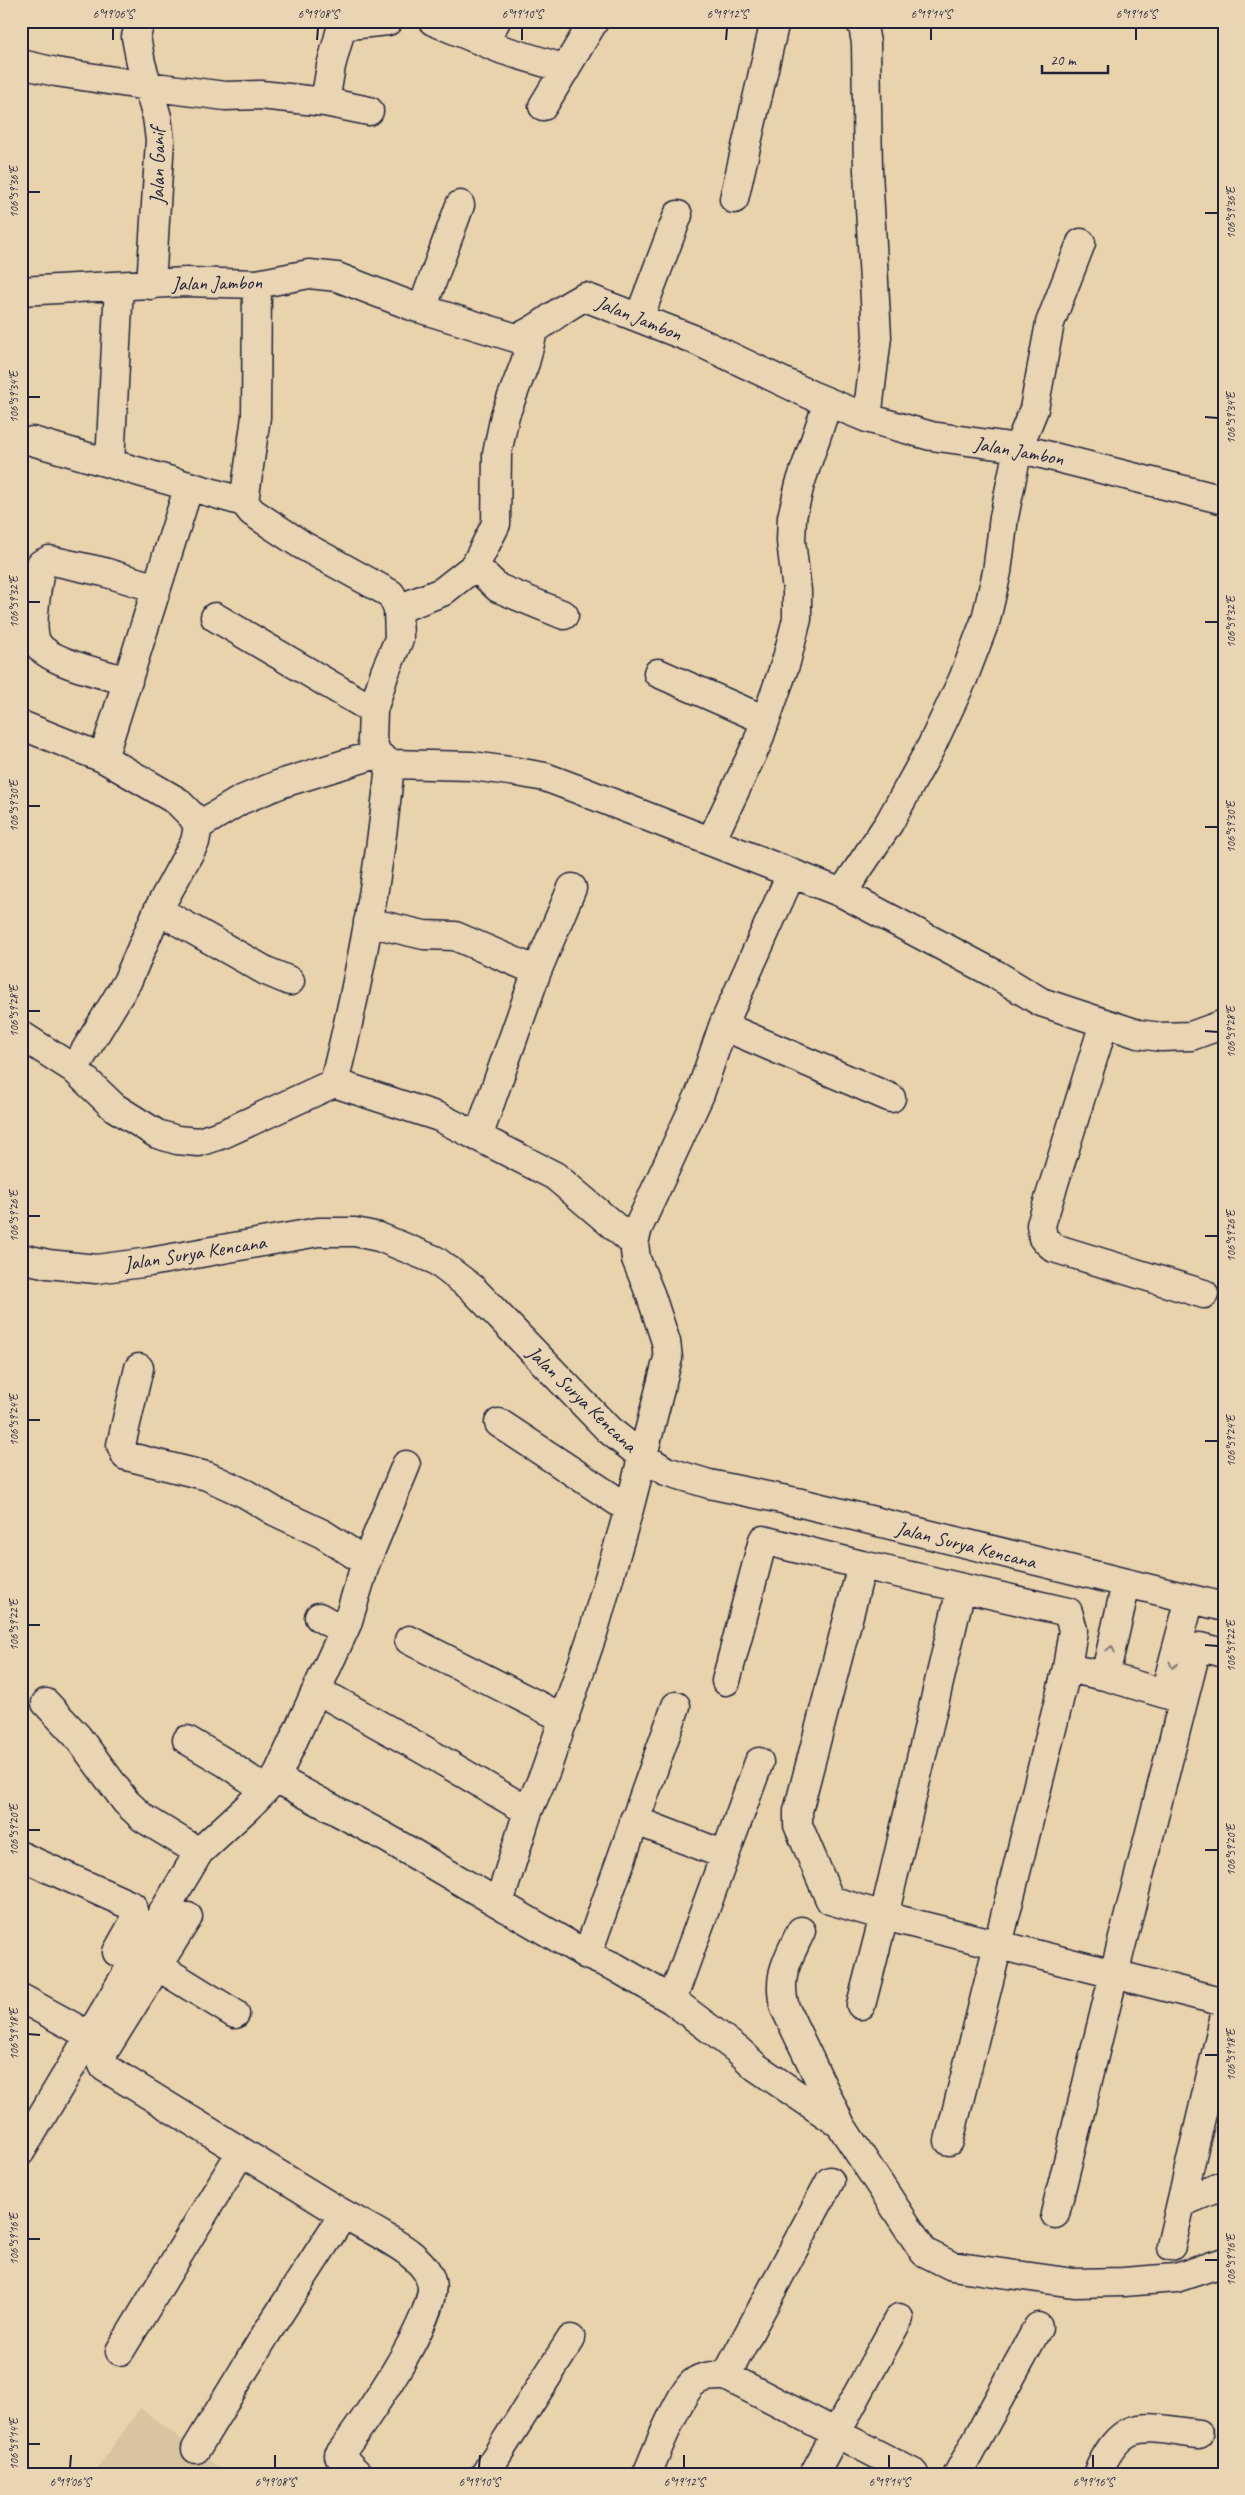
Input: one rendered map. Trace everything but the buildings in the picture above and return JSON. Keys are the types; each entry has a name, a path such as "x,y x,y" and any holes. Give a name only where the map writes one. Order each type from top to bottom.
{"street":[{"name":"Jalan Ganif","path":"140,21 136,37 147,86 157,117 160,140 151,285"},
{"path":"326,102 331,66 341,29 349,25 388,21"},
{"path":"433,21 490,32 566,69"},
{"path":"543,106 594,21"},
{"path":"734,200 775,21"},
{"path":"859,21 866,43 868,171 877,337 867,418"},
{"path":"21,64 56,72 147,86 225,96 261,96 326,102 370,111"},
{"path":"422,309 460,205"},
{"path":"640,318 678,215"},
{"path":"842,893 889,823 931,748 963,679 986,619 997,572 1004,517 1018,448 1034,409 1050,322 1081,243"},
{"name":"Jalan Jambon","path":"21,291 186,282 258,284 309,274 338,276 422,309 516,338 533,332 559,314 569,304 585,298 693,340 867,418 931,436 1018,448 1224,500"},
{"path":"244,502 256,417 258,284"},
{"path":"110,463 119,286"},
{"path":"398,609 442,592 475,566 496,524 497,454 505,415 533,332"},
{"path":"711,841 757,744 797,620 797,592 791,540 792,517 800,484 828,402"},
{"path":"32,441 244,502 252,512 302,544 391,594 398,609 399,639 385,672 373,710 372,740 383,759 380,854 352,1008 334,1083"},
{"path":"103,758 189,486"},
{"path":"128,682 60,660 46,653 36,643 34,628 41,564 49,560 104,572 156,588"},
{"path":"475,566 498,588 564,615"},
{"path":"215,617 373,710"},
{"path":"658,673 765,720"},
{"path":"21,725 103,758 177,801 192,816 198,826 195,842 158,910 127,982 74,1069"},
{"path":"198,826 249,797 298,778 383,759 472,766 545,777 842,893 995,974 1041,1002 1138,1034 1161,1037 1191,1036 1224,1024"},
{"path":"499,1903 528,1811 546,1770 564,1719 629,1509 668,1358 663,1332 636,1259 634,1243 638,1228 700,1094 723,1026 791,874"},
{"path":"478,1137 538,971 572,888"},
{"path":"158,910 266,971 290,980"},
{"path":"368,922 424,935 454,936 538,971"},
{"path":"1104,1023 1041,1225 1043,1238 1054,1248 1204,1294"},
{"path":"723,1026 891,1098"},
{"path":"21,1035 74,1069 114,1107 157,1134 177,1140 199,1142 224,1134 334,1083 439,1117 554,1176 634,1243"},
{"name":"Jalan Surya Kencana","path":"21,1258 48,1264 96,1269 150,1262 318,1232 355,1232 379,1237 435,1260 472,1288 609,1430 642,1456 666,1471 709,1484 801,1503 1224,1607"},
{"path":"139,1368 122,1436 121,1445 126,1456 207,1476 323,1534 366,1562"},
{"path":"499,1423 629,1509"},
{"path":"82,2032 130,1965 199,1852 270,1783 344,1631 366,1562 406,1465"},
{"path":"726,1681 763,1540 961,1589 1068,1612 1073,1630 1067,1668 996,1944 949,2141"},
{"path":"862,1565 798,1811 798,1825 830,1900 884,1916 1224,2002"},
{"path":"1105,1676 1126,1584"},
{"path":"861,2006 961,1589"},
{"path":"1055,2214 1114,1974 1173,1697 1190,1599"},
{"path":"318,1617 344,1631"},
{"path":"409,1640 564,1719"},
{"path":"1173,1697 1201,1647 1224,1653"},
{"path":"1067,1668 1105,1676 1173,1697"},
{"path":"333,1699 528,1811"},
{"path":"46,1703 77,1736 126,1802 143,1818 199,1852"},
{"path":"587,1955 676,1706"},
{"path":"187,1740 226,1763 385,1836 587,1955 615,1967 672,2000 739,2050 756,2067 840,2124"},
{"path":"672,2000 759,1762"},
{"path":"634,1820 725,1855"},
{"path":"21,1856 132,1906 135,1920 82,2032 21,2151"},
{"path":"188,1918 159,1967 103,2053 101,2060 104,2067 408,2252 425,2268 432,2282 430,2300 408,2352 361,2427 342,2468"},
{"path":"801,1931 781,1975 780,1991 785,2008 840,2124 924,2252 952,2266 1074,2283 1176,2278 1224,2262"},
{"path":"159,1967 235,2014"},
{"path":"21,1998 82,2032"},
{"path":"1171,2246 1224,2019"},
{"path":"120,2351 241,2152"},
{"path":"726,2376 830,2181"},
{"path":"1181,2203 1224,2185"},
{"path":"196,2449 266,2334 343,2214"},
{"path":"814,2474 834,2434 900,2318"},
{"path":"958,2474 1038,2326"},
{"path":"485,2474 571,2339"},
{"path":"647,2474 681,2401 693,2383 707,2376 726,2376 834,2434 915,2474"},
{"path":"1097,2474 1115,2442 1128,2430 1143,2428 1199,2434"}],"shaded area":[{"path":"140,2408 227,2474 93,2474"}]}
